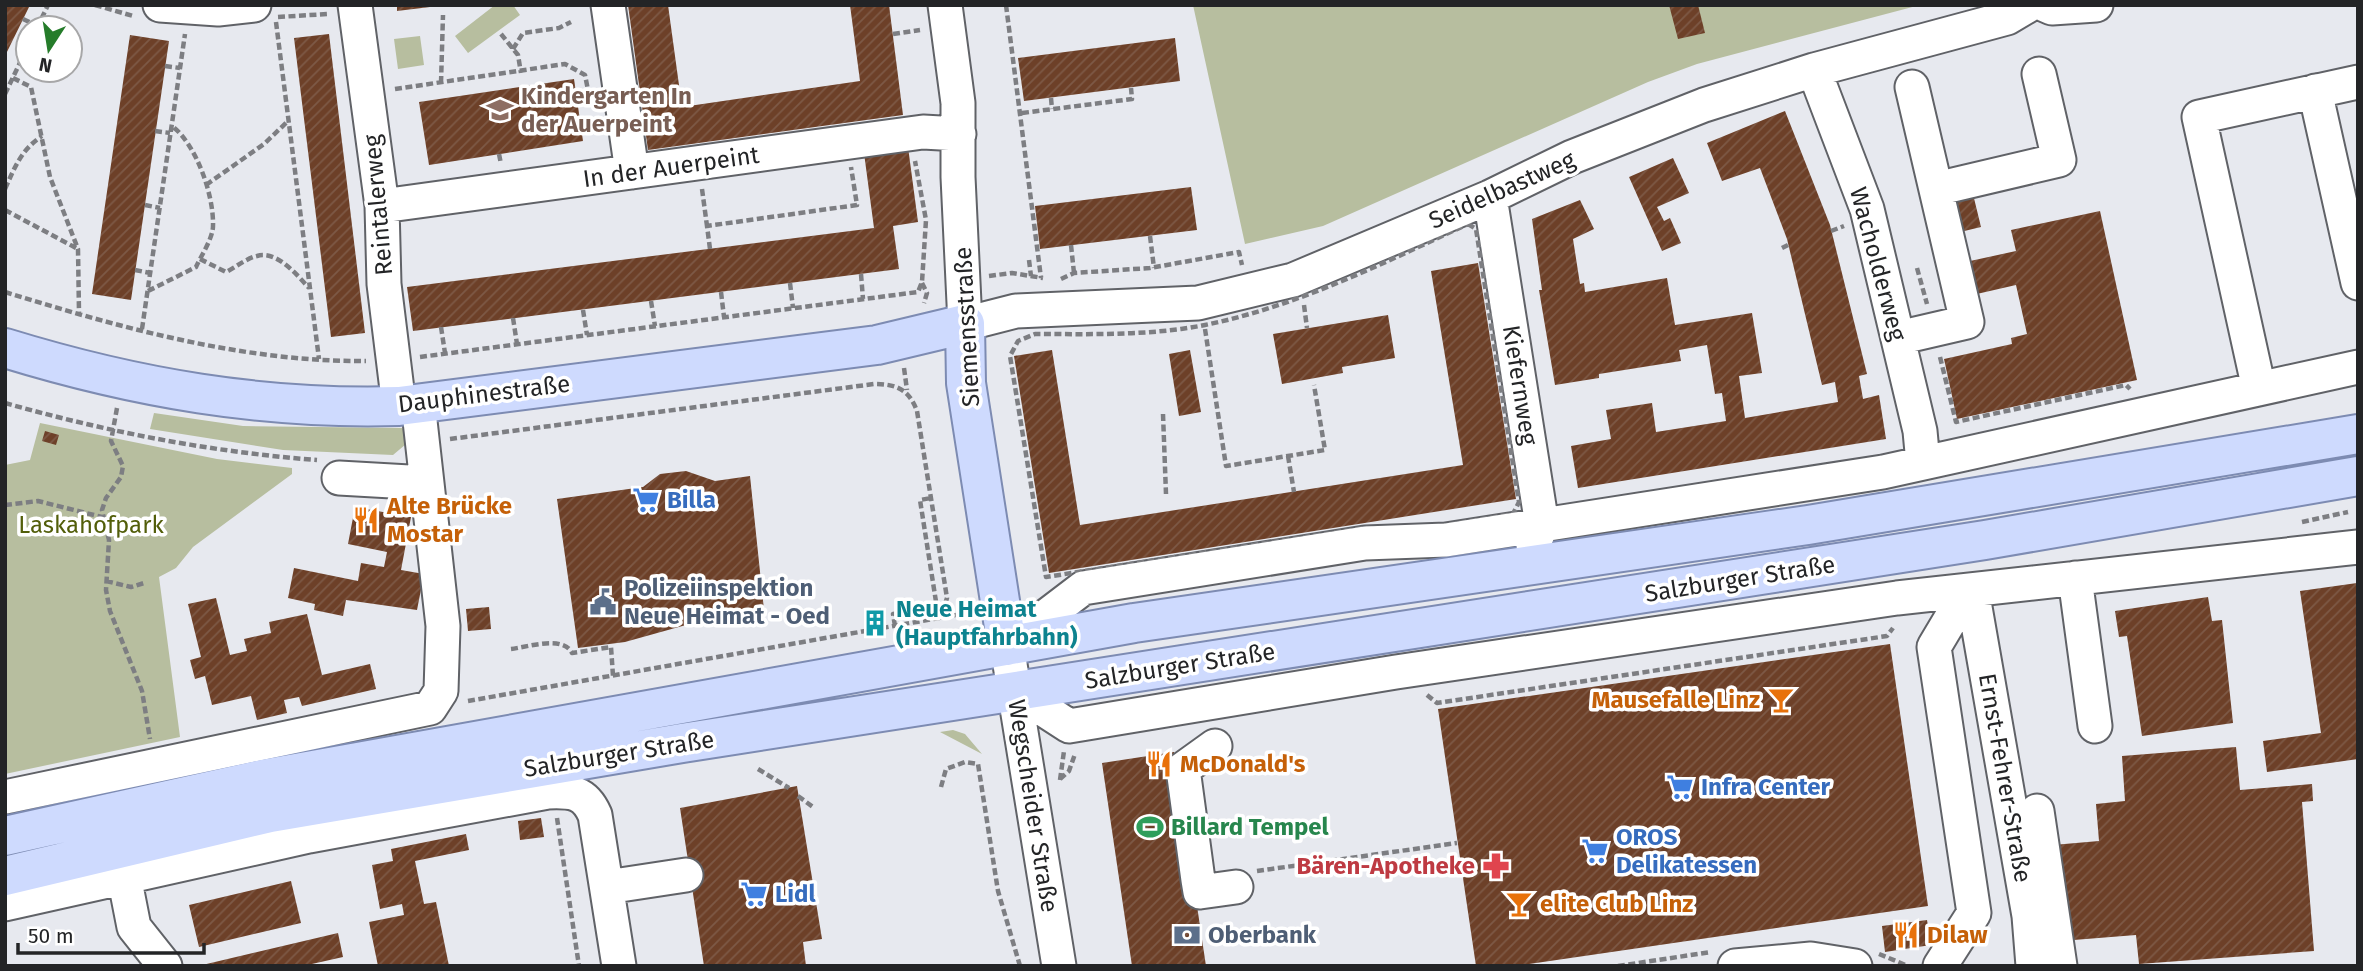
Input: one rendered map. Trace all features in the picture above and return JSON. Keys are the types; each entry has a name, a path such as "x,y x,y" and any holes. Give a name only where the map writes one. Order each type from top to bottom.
{"main road":[{"name":"Dauphinestraße","path":"5,348 121,380 246,401 312,406 409,404 877,345 965,324"},
{"name":"Siemensstraße","path":"965,324 966,383 1007,646"},
{"name":"Salzburger Straße","path":"5,836 263,779 1135,623 1521,568 2358,434"},
{"name":"Salzburger Straße","path":"5,876 270,813 682,743 1971,542 2358,476"}],"street":[{"path":"608,5 632,172"},
{"name":"Seidelbastweg","path":"965,324 1016,312 1198,303 1248,293 1338,262 1634,132 1704,105 1814,70 2007,18 2029,5"},
{"path":"2045,5 2052,8 2096,5"},
{"path":"161,15 218,9 264,14"},
{"name":"Reintalerweg","path":"344,11 382,206 384,284 394,359 409,404"},
{"name":"Siemensstraße","path":"935,18 958,103 946,133 958,177 965,324"},
{"name":"Wacholderweg","path":"1814,70 1867,209 1920,431 1923,463"},
{"path":"1936,189 2059,160 2039,74"},
{"path":"2259,389 2199,117 2358,82"},
{"path":"1898,338 1967,322 1912,87"},
{"path":"2315,91 2358,283"},
{"name":"In der Auerpeint","path":"382,206 946,133"},
{"name":"Kiefernweg","path":"1490,197 1542,525"},
{"name":"Salzburger Straße","path":"1007,646 1083,588 1366,543 1446,540 1923,463 2358,367"},
{"path":"5,797 430,708 437,700 442,679 443,626 424,445 409,404"},
{"path":"330,469 427,483"},
{"path":"1521,568 1542,525"},
{"path":"1015,691 1068,737 1396,672 1972,590 2358,547"},
{"path":"2075,578 2095,726"},
{"path":"1940,966 1974,913 1934,647 1956,610 1972,590"},
{"name":"Ernst-Fehrer-Straße","path":"1972,590 2029,916 2033,966"},
{"name":"Wegscheider Straße","path":"1007,646 1059,966"},
{"path":"1215,746 1182,769 1200,892 1241,880"},
{"path":"5,904 309,836 537,794 570,792 569,801 595,815 619,966"},
{"path":"2037,811 2060,966"},
{"path":"607,887 686,875"},
{"path":"124,876 134,926 165,966"},
{"path":"1735,966 1811,959 1855,966"}],"path":[{"path":"95,5 161,15 180,68 142,329"},
{"path":"1006,5 1041,278"},
{"path":"319,359 288,120 264,14 344,11"},
{"path":"441,83 443,15"},
{"path":"893,34 935,18"},
{"path":"513,49 523,33 559,28 572,22"},
{"path":"501,34 513,49 521,73"},
{"path":"384,91 521,73 551,65 573,66 585,75 592,114"},
{"path":"165,66 180,68"},
{"path":"6,91 13,78 32,87 50,177 79,249 79,313"},
{"path":"1021,113 1132,99 1131,88"},
{"path":"1051,98 1052,109"},
{"path":"206,185 264,144 288,120"},
{"path":"148,291 196,267 213,228 206,185 193,149 172,126"},
{"path":"155,131 170,133"},
{"path":"5,292 79,313 233,350 319,359 394,359 912,293 920,288 926,220 912,145 926,144 946,133"},
{"path":"5,189 20,156 42,136"},
{"path":"707,226 857,205 849,153"},
{"path":"701,186 710,249"},
{"path":"145,205 160,208"},
{"path":"5,211 79,249"},
{"path":"1468,225 1474,226 1519,502 1513,514 1423,529 1364,528 1046,577 1010,356 1012,348 1025,335 1122,333 1204,325 1303,296 1468,225"},
{"path":"1150,236 1154,268"},
{"path":"1782,248 1788,245"},
{"path":"1070,246 1074,273"},
{"path":"1057,281 1074,273 1154,268 1239,252 1245,277"},
{"path":"200,259 226,272 258,255 267,257 282,262 310,289"},
{"path":"1029,260 1031,276"},
{"path":"1917,268 1956,422 2126,385 2133,392"},
{"path":"135,270 150,273"},
{"path":"860,274 863,299"},
{"path":"790,283 793,308"},
{"path":"721,292 724,317"},
{"path":"1303,296 1307,328"},
{"path":"651,301 655,326"},
{"path":"583,310 587,335"},
{"path":"513,318 517,344"},
{"path":"1204,325 1227,466 1325,450 1314,385"},
{"path":"441,327 445,353"},
{"path":"121,380 111,441 123,466 121,477 106,498 102,517 109,540 106,580 110,611 142,691 151,749"},
{"path":"424,445 438,440 887,384 907,391 914,402 947,605 940,619 452,704 437,700"},
{"path":"5,403 113,430 330,469"},
{"path":"1163,414 1166,494"},
{"path":"1288,456 1294,492"},
{"path":"895,626 893,614 937,608 920,500 931,498"},
{"path":"5,505 38,501 102,517"},
{"path":"106,580 131,587 144,583"},
{"path":"1420,690 1437,703 1887,636 1895,624"},
{"path":"511,649 559,643 570,648 572,653 611,647 613,676"},
{"path":"1068,737 1060,764 1060,779 1069,771"},
{"path":"941,787 946,769 965,762 978,764 998,891 1020,966"},
{"path":"758,769 789,788"},
{"path":"798,796 813,807"},
{"path":"569,801 579,966"},
{"path":"1241,880 1457,843"}],"green space":[{"path":"495,5 513,5 520,15 468,53 455,36"},
{"path":"1193,5 1920,5 1697,64 1648,82 1323,226 1245,244"},
{"path":"420,36 424,65 398,69 394,39"},
{"path":"154,413 243,426 402,428 412,439 393,455 283,450 150,429"},
{"name":"Laskahofpark","path":"40,423 217,459 292,468 292,474 193,547 176,568 159,577 180,737 5,774 5,465 30,460"},
{"path":"953,730 965,734 982,754 940,732"}],"building":[{"path":"5,5 30,5 26,14 14,14 14,38 5,56"},
{"path":"397,5 430,5 430,7 397,11"},
{"path":"628,5 668,5 682,107 860,81 850,5 889,5 903,115 648,150"},
{"path":"1669,5 1698,5 1705,33 1678,39"},
{"path":"329,34 365,333 331,337 294,38"},
{"path":"130,35 169,41 131,300 92,294"},
{"path":"1175,38 1180,81 1024,101 1018,58"},
{"path":"574,79 583,141 429,165 419,102"},
{"path":"1785,111 1830,225 1867,374 1859,376 1863,399 1879,395 1886,439 1578,488 1571,446 1611,439 1606,410 1652,403 1656,432 1726,421 1722,393 1715,394 1707,345 1679,350 1681,361 1599,374 1599,378 1555,385 1539,290 1542,290 1532,219 1580,200 1594,229 1573,239 1580,284 1584,283 1585,292 1667,278 1675,325 1752,313 1762,373 1739,376 1745,418 1838,402 1835,382 1822,385 1787,239 1760,168 1722,181 1707,143"},
{"path":"908,147 918,222 893,226 899,269 413,331 407,287 874,228 864,153"},
{"path":"1673,158 1689,193 1657,207 1664,221 1670,218 1681,243 1662,251 1629,177"},
{"path":"1191,187 1197,230 1040,249 1035,206"},
{"path":"1972,190 1981,227 1956,233 1947,196"},
{"path":"2100,211 2137,380 1957,419 1944,359 2012,344 2011,338 2027,334 2016,285 1968,296 1961,263 2016,251 2011,230"},
{"path":"1478,263 1516,499 1049,573 1014,356 1052,350 1080,525 1463,465 1431,271"},
{"path":"1388,315 1395,358 1342,367 1343,373 1282,384 1273,334"},
{"path":"1190,350 1201,412 1179,416 1169,354"},
{"path":"45,431 59,435 56,445 42,441"},
{"path":"686,471 715,481 750,476 764,610 711,618 625,642 578,648 557,499 643,487 660,474"},
{"path":"355,507 411,517 401,570 424,574 417,610 346,600 343,616 314,610 315,604 288,598 294,568 358,581 361,563 384,567 387,552 348,544"},
{"path":"2357,583 2358,759 2267,772 2263,741 2321,733 2300,591"},
{"path":"2208,597 2212,621 2222,620 2233,723 2142,736 2127,636 2119,637 2115,611"},
{"path":"216,598 230,655 247,651 244,639 271,633 269,622 307,614 322,675 370,664 376,689 302,706 299,697 284,700 287,713 257,720 251,696 212,705 205,676 195,679 190,660 201,657 188,604"},
{"path":"489,607 491,629 468,631 466,609"},
{"name":"Neue Heimat (Hauptfahrbahn)","path":"882,618 883,625 868,628 867,621"},
{"name":"Infra Center","path":"1890,644 1928,906 1516,966 1476,966 1438,709"},
{"path":"2236,747 2240,790 2312,784 2313,801 2302,802 2314,951 2139,964 2136,935 2061,941 2053,845 2099,841 2096,804 2125,801 2122,756"},
{"path":"1174,752 1206,966 1132,966 1102,763"},
{"name":"Lidl","path":"797,786 822,939 803,942 806,966 704,966 680,808"},
{"path":"541,818 544,837 520,840 518,821"},
{"path":"466,834 469,850 415,861 424,904 436,902 449,966 378,966 369,922 404,915 402,904 380,909 372,865 393,861 391,849"},
{"path":"291,881 301,923 199,947 189,905"},
{"name":"Dilaw","path":"1927,920 1931,945 1885,952 1882,926"},
{"path":"338,933 343,957 303,966 198,966"}],"place":[{"name":"Kindergarten In der Auerpeint","path":"500,110"},
{"name":"Billa","path":"646,500"},
{"name":"Alte Brücke Mostar","path":"366,520"},
{"name":"Polizeiinspektion Neue Heimat - Oed","path":"603,602"},
{"name":"Neue Heimat (Hauptfahrbahn)","path":"875,623"},
{"name":"Mausefalle Linz","path":"1781,700"},
{"name":"McDonald's","path":"1159,764"},
{"name":"Infra Center","path":"1680,787"},
{"name":"Billard Tempel","path":"1150,827"},
{"name":"OROS Delikatessen","path":"1595,851"},
{"name":"Bären-Apotheke","path":"1496,866"},
{"name":"Lidl","path":"754,894"},
{"name":"elite Club Linz","path":"1519,904"},
{"name":"Oberbank","path":"1187,935"},
{"name":"Dilaw","path":"1906,935"}]}
